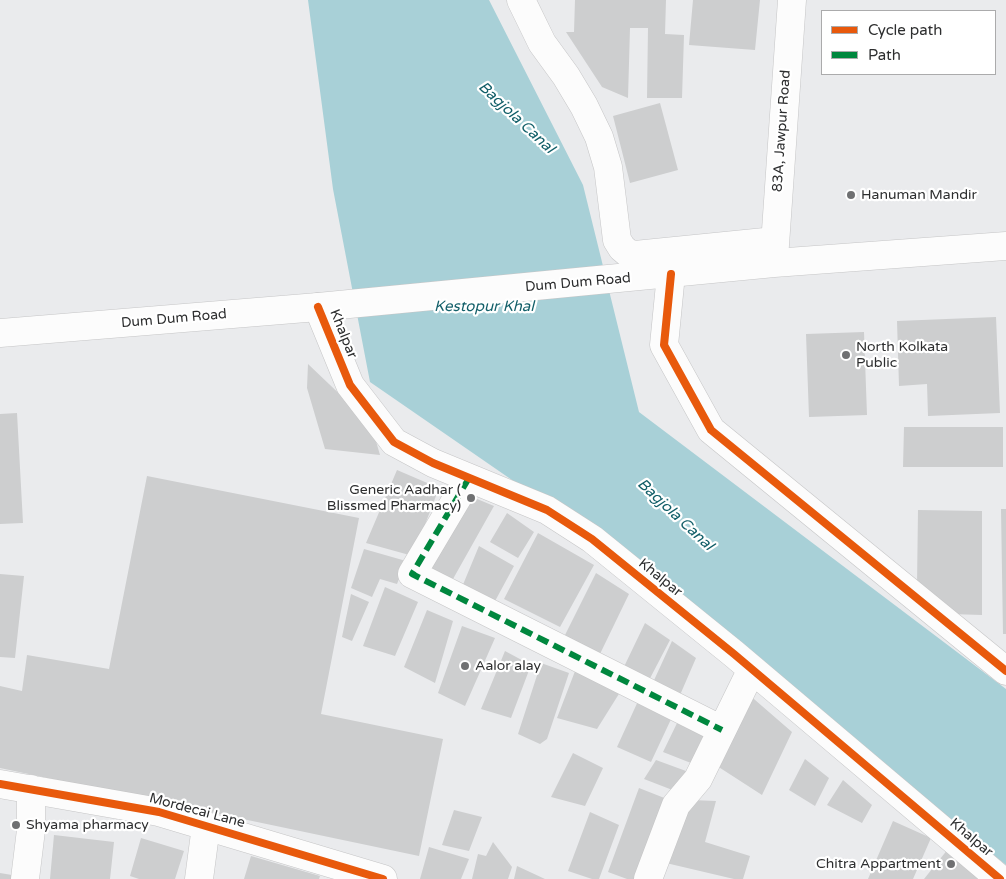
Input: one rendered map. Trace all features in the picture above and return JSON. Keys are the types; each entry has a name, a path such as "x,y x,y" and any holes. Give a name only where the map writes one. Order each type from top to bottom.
{"street":[{"path":"521,0 542,43 580,98 599,137 608,167 618,240 622,248 628,253 635,255 775,252"},
{"name":"83A, Jawpur Road","path":"775,252 792,0"},
{"name":"Dum Dum Road","path":"0,333 318,307 659,275 775,252 1006,246"},
{"path":"659,275 664,345 711,430 1006,671"},
{"name":"Khalpar","path":"318,307 350,385 394,442 434,463 546,510 592,540 752,669 1000,879"},
{"path":"468,478 412,574 722,730"},
{"path":"648,879 676,805 698,779 752,669"},
{"name":"Mordecai Lane","path":"0,784 159,812 384,879"},
{"path":"25,879 31,830 31,789"},
{"path":"199,879 206,826"}],"water":[{"name":"Kestopur Khal","path":"308,0 489,0 583,185 639,412 1006,689 1006,865 757,665 583,529 370,382 333,189"}],"building":[{"path":"575,0 666,0 665,34 684,35 682,98 647,98 648,28 630,28 628,98 602,87 566,32 574,32"},
{"path":"693,0 760,0 755,50 689,45"},
{"path":"660,103 678,170 630,183 613,116"},
{"path":"996,317 1000,413 928,416 927,384 899,386 897,321"},
{"path":"864,332 867,415 809,417 806,334"},
{"path":"308,364 371,424 380,455 325,449 307,388"},
{"path":"17,413 23,523 0,524 0,414"},
{"path":"904,427 1003,427 1003,467 903,467"},
{"path":"397,470 439,488 413,556 366,543"},
{"path":"147,476 359,518 321,714 443,739 419,856 0,768 0,686 22,691 27,655 109,669"},
{"path":"465,494 494,506 453,579 427,572"},
{"path":"1001,509 1006,509 1006,634 1003,634"},
{"path":"918,510 982,511 982,615 950,614 917,585"},
{"path":"507,513 534,532 518,558 490,542"},
{"path":"538,533 594,565 560,627 504,599"},
{"path":"479,546 514,566 494,603 462,587"},
{"path":"364,549 406,561 397,584 380,579 372,597 351,588"},
{"path":"596,573 629,594 599,656 565,635"},
{"path":"0,574 24,576 15,658 0,657"},
{"path":"385,587 418,602 395,656 363,646"},
{"path":"351,594 369,602 352,641 342,637"},
{"path":"427,610 453,621 435,683 404,667"},
{"path":"645,623 670,640 646,686 621,673"},
{"name":"Aalor alay","path":"462,626 495,638 465,706 438,693"},
{"path":"672,641 696,658 677,702 650,689"},
{"path":"505,651 531,665 511,718 481,709"},
{"path":"541,663 569,673 547,739 540,744 518,734"},
{"path":"577,666 622,689 597,729 557,718"},
{"path":"747,693 792,732 762,795 714,764"},
{"path":"639,699 673,715 651,762 617,747"},
{"path":"679,719 708,735 696,765 663,752"},
{"path":"573,753 603,768 585,806 551,797"},
{"path":"805,759 829,778 815,806 789,790"},
{"path":"656,760 686,771 675,791 644,779"},
{"path":"843,780 872,805 862,823 827,805"},
{"path":"639,788 672,801 641,879 627,879 608,872"},
{"path":"691,800 716,801 705,842 750,856 743,879 734,879 666,863"},
{"path":"454,810 482,817 469,851 442,845"},
{"path":"590,812 619,825 599,879 592,879 568,871"},
{"path":"893,821 931,838 913,879 868,879"},
{"path":"54,835 114,842 110,879 50,879"},
{"path":"141,838 184,851 175,879 139,879 130,876"},
{"path":"493,842 512,867 508,879 472,879 478,854 486,856"},
{"path":"429,847 469,859 461,879 420,879"},
{"name":"Chitra Appartment","path":"948,849 985,879 924,879"},
{"path":"251,856 320,876 319,879 244,879"},
{"path":"517,866 545,879 514,879"},
{"path":"0,873 24,877 23,879 0,879"}],"marked path":[{"path":"469,478 412,574 722,730"}],"cycle path":[{"path":"671,274 664,345 711,430 1006,671"},
{"path":"318,307 350,385 394,442 433,463 547,510 592,539 734,654 1000,879"},
{"path":"0,784 159,812 383,879"}],"place":[{"name":"Hanuman Mandir","path":"851,195"},
{"name":"North Kolkata Public","path":"846,355"},
{"name":"Generic Aadhar ( Blissmed Pharmacy)","path":"471,498"},
{"name":"Aalor alay","path":"465,666"},
{"name":"Shyama pharmacy","path":"16,825"},
{"name":"Chitra Appartment","path":"951,864"}],"water label":[{"name":"Bagjola Canal","path":"516,118"},
{"name":"Bagjola Canal","path":"675,515"}]}
